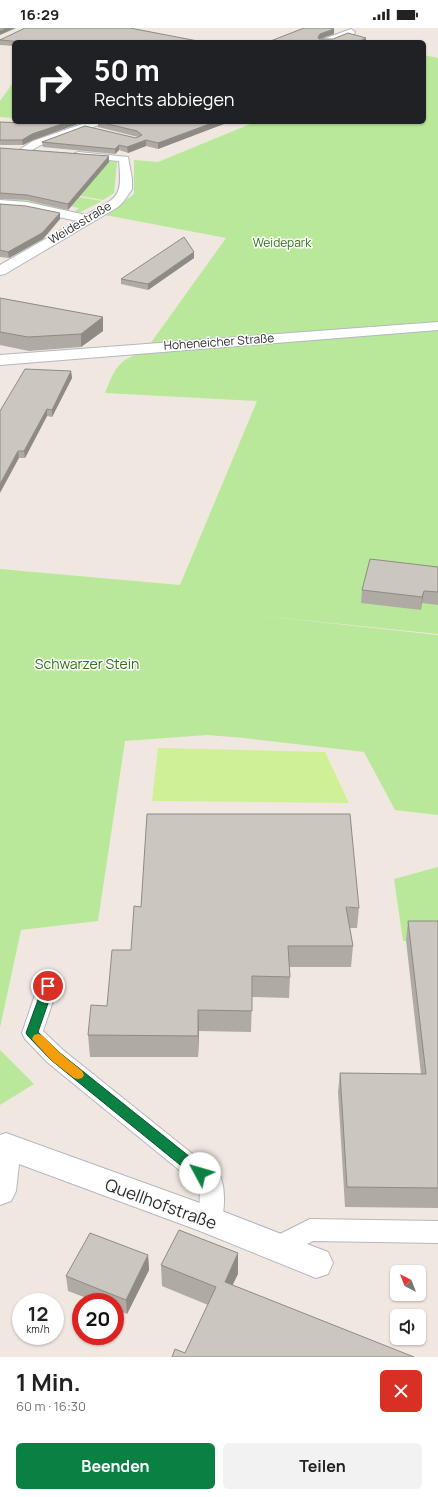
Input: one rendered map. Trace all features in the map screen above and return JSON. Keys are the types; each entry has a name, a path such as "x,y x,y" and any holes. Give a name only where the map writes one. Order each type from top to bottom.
{"street":[{"path":"329,40 351,32 344,28"},
{"path":"48,152 19,151 83,127 98,126"},
{"name":"Weidestraße","path":"1,270 114,204 123,196 126,190 124,160 119,158 64,153"},
{"path":"0,204 27,206 87,219"},
{"name":"Hoheneicher Straße","path":"0,360 438,326"},
{"name":"Quellhofstraße","path":"0,1190 6,1146 211,1222 316,1263"}],"lane":[{"path":"48,986 32,1033 55,1056 212,1183 211,1222"},
{"path":"276,1248 310,1230 438,1232"}],"green space":[{"name":"Weidepark","path":"426,55 438,58 438,323 283,335 283,333 150,344 226,238 105,215 134,194 134,160 158,162 250,124 426,124"},
{"path":"12,84 12,118 0,117 0,101"},
{"path":"0,155 113,160 117,162 114,193 103,200 81,196 46,193"},
{"path":"79,197 102,201 81,212 74,212 79,208 69,206 64,210 4,202 7,199 74,203"},
{"name":"Schwarzer Stein","path":"438,330 438,634 216,611 438,635 438,815 395,810 364,752 207,735 125,741 98,921 21,930 0,1028 0,569 180,585 257,401 105,393 117,367 127,359 141,353"},
{"path":"158,748 325,752 349,803 152,801"},
{"path":"438,867 438,941 403,941 394,879"},
{"path":"0,1050 34,1084 0,1105"}],"building":[{"path":"25,28 130,28 193,40 12,41 0,40"},
{"path":"304,28 334,29 320,34 318,37 319,39 333,39 348,33 366,38 362,40 273,40"},
{"path":"0,122 12,122 12,124 62,124 32,134 22,140 0,140"},
{"path":"107,124 210,124 158,143 146,140 127,147 119,145 115,149 42,142 85,126 136,138 142,135 137,131"},
{"path":"0,148 109,156 68,204 27,195 0,193"},
{"path":"0,204 26,206 60,213 42,233 8,252 0,250"},
{"path":"184,237 194,252 148,284 121,279"},
{"path":"0,298 103,317 81,334 28,337 0,332"},
{"path":"25,369 71,371 52,410 47,409 24,451 18,451 0,484 0,411"},
{"path":"370,559 438,567 438,592 424,591 422,597 362,590"},
{"path":"147,814 350,814 359,908 346,907 353,946 288,946 290,977 252,976 252,1011 198,1010 198,1036 88,1035 91,1005 107,1006 112,950 131,950 134,906 141,907"},
{"path":"408,921 438,921 438,1188 347,1187 340,1073 426,1074"},
{"path":"179,1230 238,1253 225,1282 414,1357 172,1357 175,1349 185,1353 216,1287 161,1265"},
{"path":"90,1233 148,1255 126,1300 124,1299 124,1293 108,1293 66,1276"}],"slow traffic":[{"path":"38,1039 55,1056 78,1075"}],"route":[{"path":"48,986 32,1033 55,1056 200,1173"}]}
